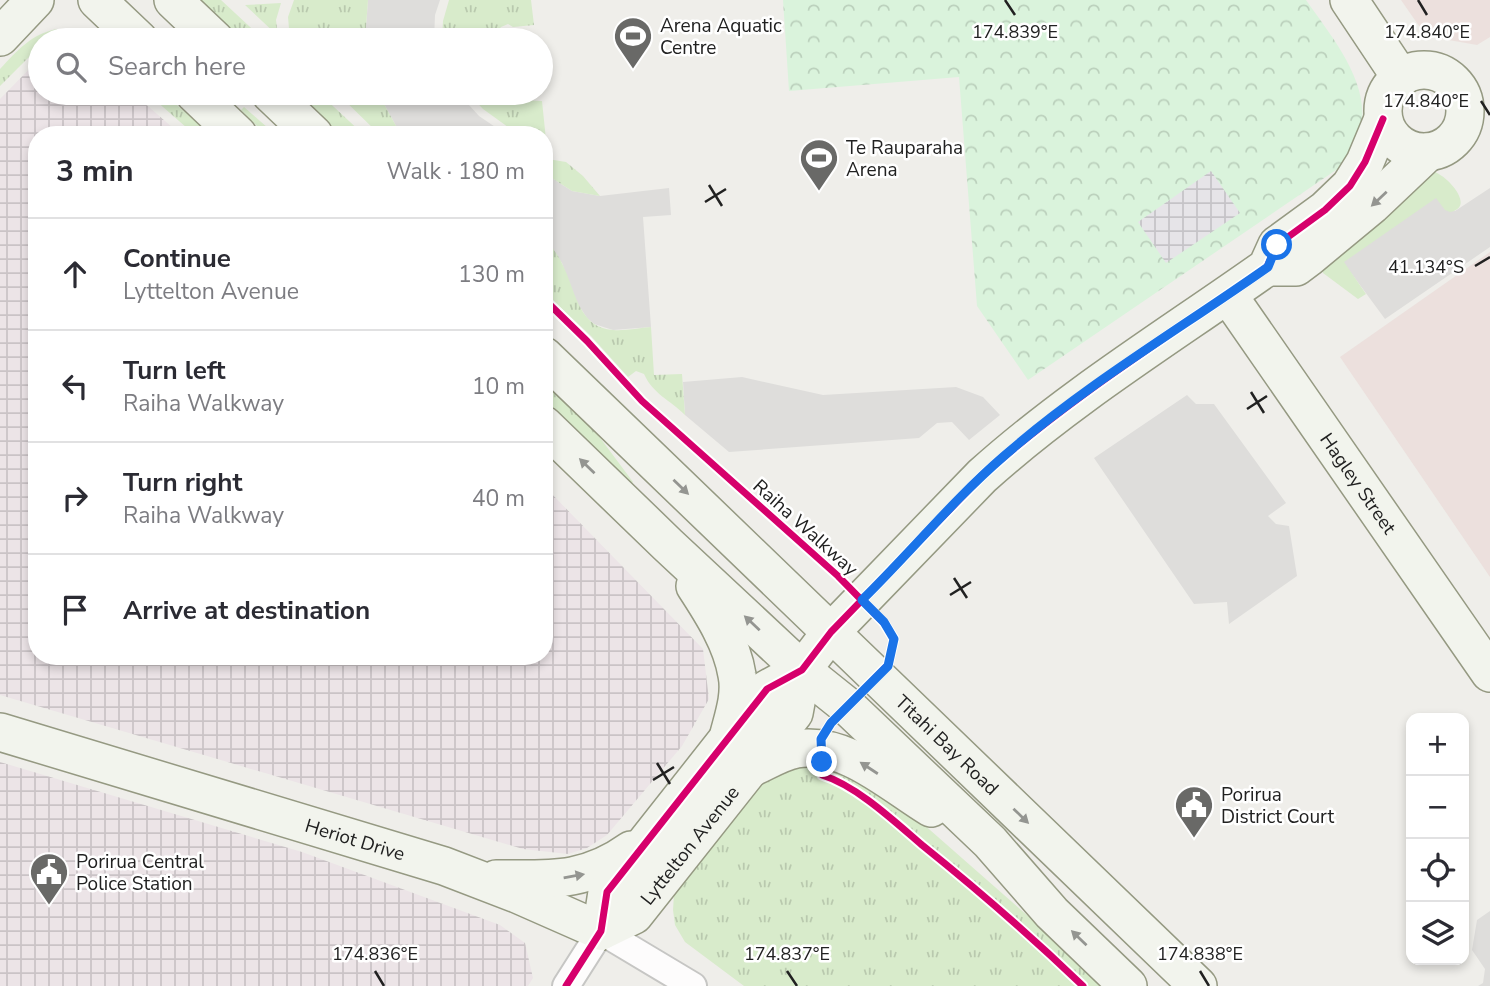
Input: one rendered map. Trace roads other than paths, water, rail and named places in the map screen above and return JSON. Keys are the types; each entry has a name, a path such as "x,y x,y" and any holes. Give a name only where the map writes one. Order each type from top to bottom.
{"street":[{"path":"0,37 35,0"},
{"path":"97,0 126,28"},
{"path":"173,0 202,28"},
{"path":"1349,0 1401,78"},
{"path":"1434,71 1451,80 1475,87 1456,137 1441,148 1428,152 1404,148 1394,140 1383,119 1383,107 1392,85 1401,78 1414,72 1434,71"},
{"path":"207,105 229,126"},
{"path":"283,105 305,126"},
{"name":"Lyttelton Avenue","path":"601,931 607,892 767,689 802,670 831,632 1006,454 1056,414 1268,267 1277,245 1325,210 1350,186 1383,119"},
{"name":"Lyttelton Avenue","path":"1268,267 1296,267 1372,205 1428,152"},
{"name":"Hagley Street","path":"1228,295 1490,673"},
{"name":"Titahi Bay Road","path":"553,365 1198,986"},
{"path":"553,434 668,545 802,670 847,706 990,842 1052,913 1128,986"},
{"path":"668,545 697,589 732,655 738,676 736,709 727,738"},
{"name":"Lyttelton Avenue","path":"601,931 634,915 794,713 802,670"},
{"name":"Heriot Drive","path":"0,732 481,879 601,931 693,986"},
{"path":"749,769 793,750 821,748 849,756 990,842"},
{"path":"481,879 571,878 607,865 647,839"},
{"path":"566,986 601,931"}],"place":[{"name":"Arena Aquatic Centre","path":"633,70"},
{"name":"Te Rauparaha Arena","path":"819,192"},
{"name":"Porirua District Court","path":"1194,839"},
{"name":"Porirua Central Police Station","path":"49,906"}]}
